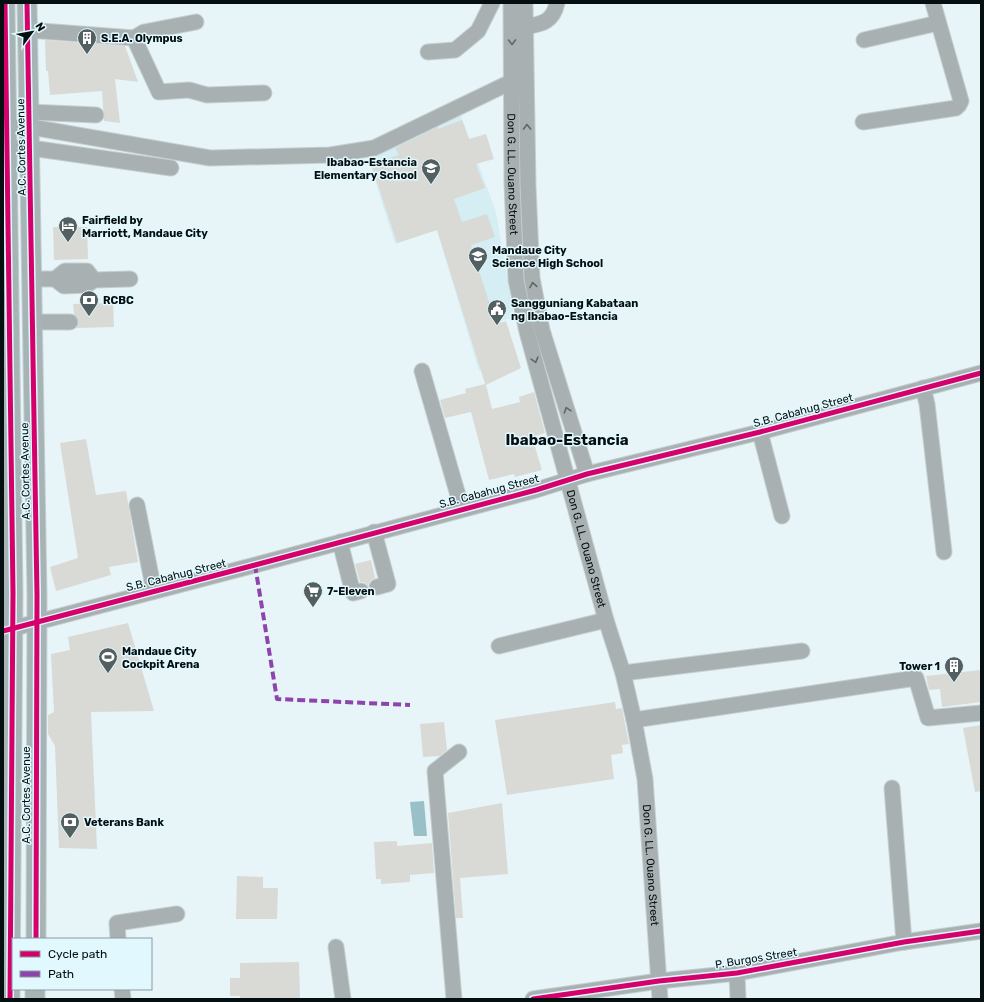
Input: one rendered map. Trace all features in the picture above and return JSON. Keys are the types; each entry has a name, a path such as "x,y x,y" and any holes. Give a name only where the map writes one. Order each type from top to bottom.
{"main road":[{"name":"A.C. Cortes Avenue","path":"5,3 5,122 7,148 5,227 11,853 10,999"},
{"name":"A.C. Cortes Avenue","path":"27,3 31,148 32,322 35,404 36,938"},
{"path":"8,417 35,404"},
{"path":"11,853 36,853"}],"street":[{"path":"428,52 455,50 478,31 492,3"},
{"name":"Don G. LL. Ouano Street","path":"511,3 513,82 512,148 516,280 587,474"},
{"name":"Don G. LL. Ouano Street","path":"525,3 527,149 534,331 568,480 606,620 624,673 634,720 645,779 660,981 660,999"},
{"path":"525,27 544,23 555,12 557,3"},
{"path":"863,122 956,108 960,105 961,101 933,3"},
{"path":"28,30 134,38 144,32 196,22"},
{"path":"864,40 938,23"},
{"path":"134,38 159,92 188,90 207,95 264,93"},
{"path":"30,120 210,158 330,155 374,148 513,82"},
{"path":"5,122 96,115"},
{"path":"7,148 31,148 171,168"},
{"path":"512,148 527,149"},
{"path":"32,279 55,279 64,286 87,286 94,280 130,279"},
{"path":"32,322 70,322"},
{"path":"422,371 462,509"},
{"name":"S.B. Cabahug Street","path":"8,629 340,542 587,474 760,432 981,373"},
{"path":"923,388 927,404 944,552"},
{"path":"760,432 782,516"},
{"path":"137,505 154,591"},
{"path":"374,532 388,584 378,587"},
{"path":"340,542 353,593 361,591"},
{"path":"500,646 606,620"},
{"path":"624,673 802,650"},
{"path":"634,720 916,678 928,718 981,713"},
{"path":"454,999 436,771 459,752"},
{"path":"892,788 904,942"},
{"path":"118,938 117,923 177,914"},
{"name":"P. Burgos Street","path":"533,999 660,981 737,973 904,942 981,931"},
{"path":"336,947 343,999"},
{"path":"737,973 738,999"}],"shaded area":[{"name":"Ibabao-Estancia Elementary School","path":"460,113 496,212 514,317 483,327 494,364 479,371 437,230 395,244 368,158"},
{"path":"424,801 427,836 414,836 410,802"}],"building":[{"path":"45,40 125,46 138,82 115,79 120,123 104,121 102,91 50,95 48,71 46,71"},
{"path":"462,120 469,139 486,134 494,159 476,164 485,188 454,199 462,222 487,214 495,237 471,245 496,324 506,321 521,368 486,385 492,409 520,402 519,397 534,392 545,433 532,437 542,470 515,477 514,474 489,480 471,412 445,418 440,400 466,393 465,389 485,384 437,230 397,243 371,164 399,155 395,148 438,127 438,129"},
{"path":"53,227 87,227 88,259 54,260"},
{"path":"113,303 114,327 76,328 79,322 74,314 73,304"},
{"path":"86,439 96,495 126,491 138,562 109,567 111,575 56,591 50,567 78,558 60,443"},
{"path":"371,560 375,578 370,581 368,586 364,582 360,582 355,564"},
{"path":"128,623 154,711 91,712 97,849 59,848 55,746 48,734 48,715 54,712 51,654 70,650 68,637"},
{"name":"Tower 1","path":"981,670 981,702 942,707 940,689 929,690 926,676"},
{"path":"615,702 616,709 622,708 629,744 622,745 623,753 611,755 614,779 507,795 495,720"},
{"path":"444,722 447,750 440,756 423,757 420,724"},
{"path":"981,725 981,791 975,792 963,728"},
{"path":"502,803 508,874 460,878 463,918 456,918 448,813"},
{"path":"397,841 397,846 432,843 434,873 410,875 410,882 381,884 381,879 376,879 374,842"},
{"path":"237,876 263,877 263,888 278,888 277,919 236,919"},
{"path":"299,962 300,999 240,999 240,996 230,996 230,978 240,978 240,963"}],"marked path":[{"path":"255,565 277,699 410,705"}],"cycle path":[{"path":"5,3 13,593 10,999"},
{"path":"27,3 37,595 36,938"},
{"path":"3,631 536,490 587,474 760,432 981,373"},
{"path":"533,999 659,981 737,973 904,942 981,931"}],"place":[{"name":"S.E.A. Olympus","path":"87,55"},
{"name":"Ibabao-Estancia Elementary School","path":"431,185"},
{"name":"Fairfield by Marriott, Mandaue City","path":"68,243"},
{"name":"Mandaue City Science High School","path":"478,273"},
{"name":"RCBC","path":"89,317"},
{"name":"Sangguniang Kabataan ng Ibabao-Estancia","path":"497,326"},
{"name":"7-Eleven","path":"313,608"},
{"name":"Mandaue City Cockpit Arena","path":"108,674"},
{"name":"Tower 1","path":"954,683"},
{"name":"Veterans Bank","path":"70,839"}],"district":[{"name":"Ibabao-Estancia","path":"567,440"}]}
